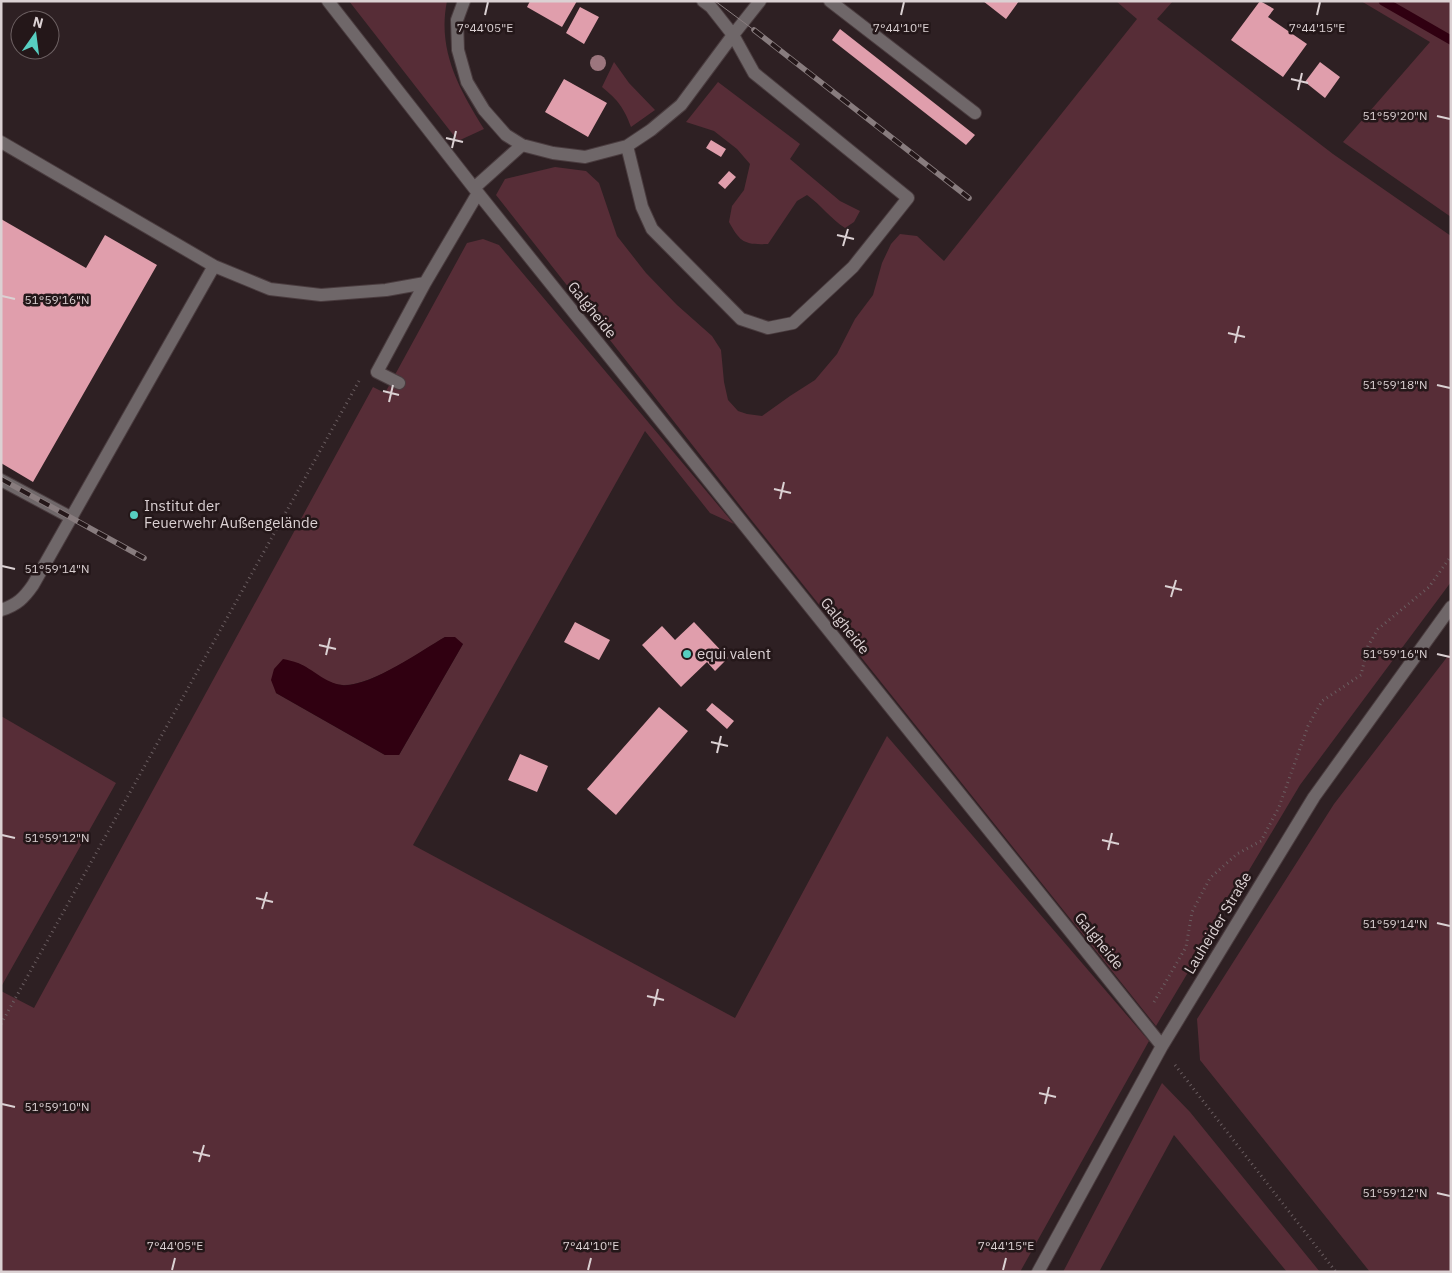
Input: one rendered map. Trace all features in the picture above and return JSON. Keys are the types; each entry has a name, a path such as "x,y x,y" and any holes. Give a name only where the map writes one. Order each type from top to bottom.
{"street":[{"name":"Galgheide","path":"328,1 476,190 1162,1046"},
{"path":"464,1 457,20 458,50 467,82 484,110 506,136 522,145 552,153 585,157 627,146 651,130 681,105 732,35 760,1"},
{"path":"627,146 642,207 652,229 741,318 768,328 793,323 853,267 908,198 754,73 732,35 711,7 703,1"},
{"path":"830,1 976,113"},
{"path":"1,142 214,266 270,289 321,295 386,290 425,283"},
{"path":"399,383 377,372 476,190 522,145"},
{"path":"1,610 14,606 24,598 72,518 214,266"},
{"path":"1,480 72,518"},
{"name":"Lauheider Straße","path":"1038,1272 1162,1046 1314,797 1451,607"}],"path":[{"path":"1,1024 359,381 377,372"},
{"path":"1142,1022 1186,947 1192,912 1210,878 1237,854 1261,841 1279,807 1308,726 1322,701 1361,675 1368,646 1378,629 1429,586 1451,556"},
{"path":"1162,1046 1336,1272"}],"shaded area":[{"path":"349,1 447,1 445,36 452,68 466,99 484,129 458,141"},
{"path":"1116,1 1173,1 1157,19 1333,154 1451,236 1451,582 1300,785 1156,1026 745,512 496,195 505,179 555,167 586,171 599,183 617,236 646,273 677,305 712,336 721,350 728,400 738,411 762,416 815,380 837,354 855,319 873,295 882,263 891,244 900,234 917,236 944,261 1137,19"},
{"path":"1361,1 1451,1 1451,217 1343,142 1430,42"},
{"path":"614,62 629,83 655,110 631,127 620,105 602,87"},
{"path":"718,82 800,144 790,159 840,201 860,211 854,222 845,228 807,195 797,201 768,244 748,243 736,234 729,222 732,206 744,190 750,164 737,149 714,131 686,122"},
{"path":"483,239 499,245 734,524 710,513 645,431 413,845 735,1018 887,736 1149,1041 1020,1272 1,1272 1,991 34,1008 373,387 385,393 467,243","holes":["445,637 463,644 399,755 385,755 276,693 298,663 331,683 355,684 396,667"]},
{"path":"445,637 455,637 463,644 399,755 385,755 276,693 271,680 274,669 283,659 298,663 336,684 353,684 366,681 409,659"},
{"path":"1451,652 1451,1272 1370,1272 1200,1060 1197,1019 1334,804"},
{"path":"1,716 116,783 1,987"},
{"path":"1162,1083 1190,1112 1320,1272 1287,1272 1174,1135 1099,1272 1063,1272"}],"building":[{"path":"530,1 577,1 562,27 527,7"},
{"path":"983,1 1019,1 1006,19"},
{"path":"1260,1 1274,9 1268,17 1307,44 1283,77 1231,40"},
{"path":"580,7 599,17 584,44 566,33"},
{"path":"840,29 975,135 966,145 832,40"},
{"path":"1320,62 1340,77 1325,98 1305,82"},
{"path":"564,79 607,103 588,137 545,112"},
{"path":"711,140 726,149 721,157 706,148"},
{"path":"729,171 736,177 725,189 718,183"},
{"path":"1,219 86,268 105,235 157,265 33,482 1,463"},
{"path":"575,622 610,640 599,660 564,642"},
{"name":"equi valent","path":"694,622 728,658 715,671 707,662 681,687 642,645 662,626 675,640"},
{"path":"712,703 734,721 727,729 706,710"},
{"path":"659,707 688,731 616,815 587,789"},
{"path":"520,754 548,766 537,792 508,780"}],"waterway":[{"path":"1383,1 1451,40"}],"tram line":[{"path":"715,1 754,30"}],"railway":[{"path":"754,30 969,198"},
{"path":"1,479 144,558"}],"place":[{"name":"Institut der Feuerwehr Außengelände","path":"134,515"},
{"name":"equi valent","path":"687,654"}]}
